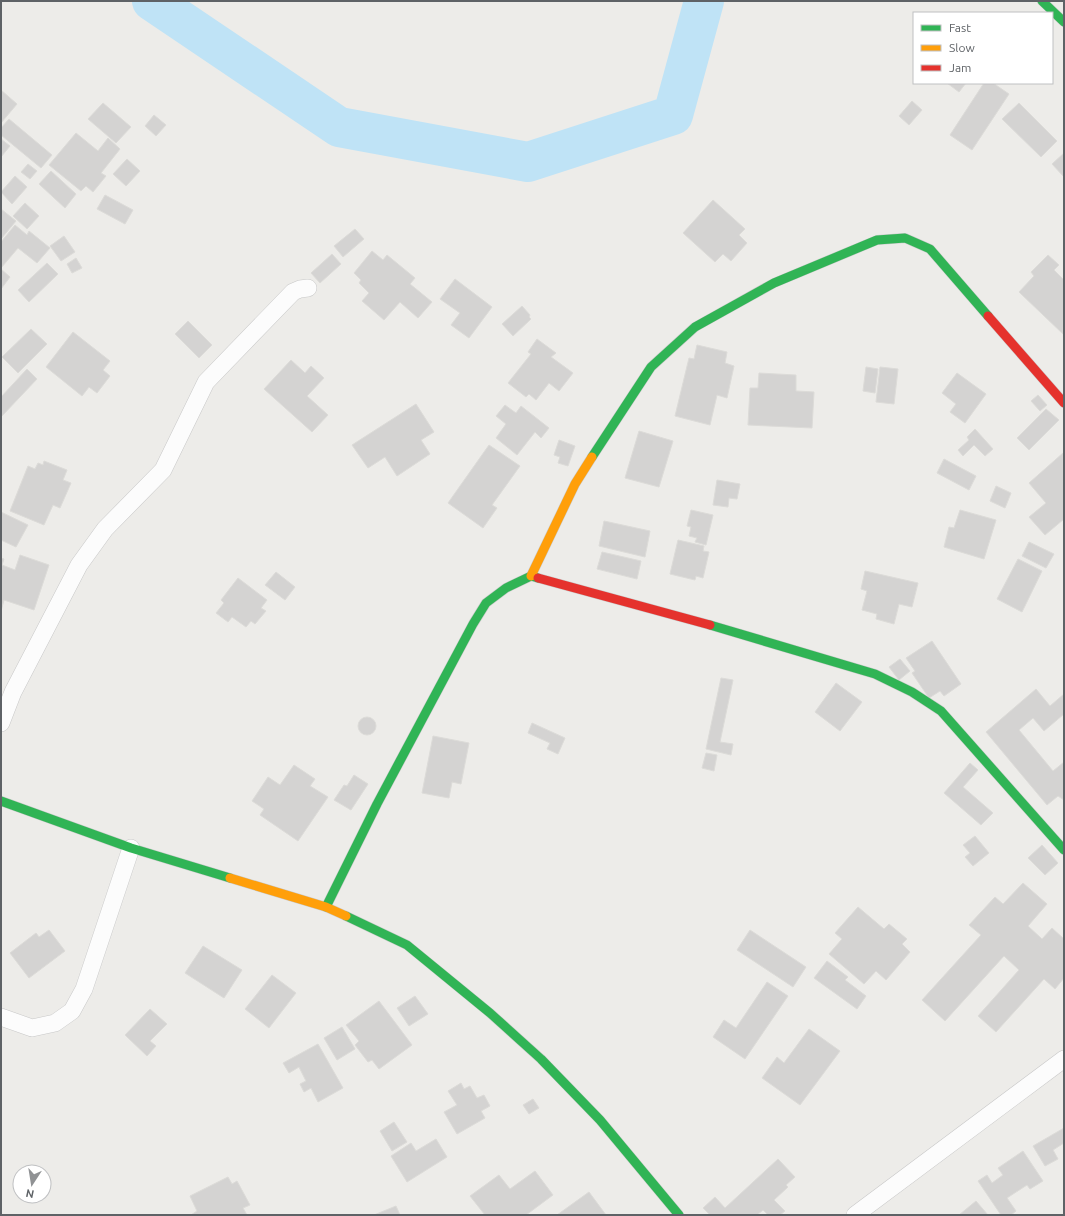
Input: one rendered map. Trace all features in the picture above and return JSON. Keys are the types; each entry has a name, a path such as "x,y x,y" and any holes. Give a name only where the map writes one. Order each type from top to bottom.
{"main road":[{"path":"1042,1 1064,22"},
{"path":"326,906 377,804 486,603 506,588 531,576 575,484 651,366 695,327 774,283 877,240 904,238 930,249 1064,403"},
{"path":"531,576 785,646 874,674 905,689 941,710 1064,850"},
{"path":"1,801 131,848 326,906 407,945 490,1013 541,1059 600,1120 679,1215"}],"street":[{"path":"1,723 13,692 79,565 105,530 163,470 206,382 293,292 308,288"},
{"path":"1,1017 32,1028 55,1023 72,1011 84,989 131,848"},
{"path":"854,1215 1064,1059"}],"building":[{"path":"948,84 965,84 959,92"},
{"path":"983,84 994,84 1009,94 972,150 950,135"},
{"path":"1,90 17,104 1,123"},
{"path":"912,101 922,110 909,125 899,116"},
{"path":"103,103 131,127 116,143 88,119"},
{"path":"1019,103 1057,141 1041,157 1002,119"},
{"path":"154,115 166,125 156,136 145,126"},
{"path":"9,119 52,155 41,168 1,135 1,128"},
{"path":"76,133 98,151 108,138 120,149 101,173 106,176 93,192 86,186 81,191 49,165"},
{"path":"1,139 10,146 1,157"},
{"path":"1064,153 1064,177 1052,164"},
{"path":"127,159 140,171 126,186 113,174"},
{"path":"28,164 37,171 30,179 21,172"},
{"path":"51,171 76,194 65,208 39,184"},
{"path":"15,176 27,187 12,204 1,192"},
{"path":"105,195 133,210 125,224 97,209"},
{"path":"713,200 745,229 739,235 747,243 731,261 723,254 715,262 683,233"},
{"path":"25,203 39,216 27,229 13,216"},
{"path":"1,209 16,221 1,239"},
{"path":"15,225 27,235 29,231 50,248 37,263 18,248 1,268 1,242"},
{"path":"355,229 364,239 343,257 334,246"},
{"path":"64,236 75,252 61,261 50,246"},
{"path":"372,251 383,260 387,255 415,278 410,284 432,302 418,318 400,302 384,320 362,301 369,293 359,283 361,280 354,273"},
{"path":"332,254 341,264 320,283 311,273"},
{"path":"1048,255 1059,265 1054,270 1064,280 1063,334 1019,292 1034,276 1031,272"},
{"path":"76,258 82,268 72,273 67,264"},
{"path":"47,263 58,274 29,302 18,290"},
{"path":"1,269 10,277 1,289"},
{"path":"455,279 492,307 469,338 451,325 460,313 440,299"},
{"path":"522,306 530,315 529,317 531,319 513,336 502,324"},
{"path":"188,321 212,345 199,358 175,334"},
{"path":"31,329 47,344 18,373 2,357"},
{"path":"73,332 110,361 103,370 110,376 97,393 89,387 82,396 46,367"},
{"path":"537,339 556,353 551,357 573,373 559,391 549,383 536,400 529,394 526,397 508,383 531,354 528,352"},
{"path":"697,345 727,352 725,363 734,366 727,398 717,395 710,425 675,416 689,358 694,359"},
{"path":"291,360 305,373 311,366 324,378 307,396 328,415 312,432 264,389"},
{"path":"866,367 878,369 875,393 863,391"},
{"path":"880,367 898,369 894,404 876,402"},
{"path":"27,369 37,379 1,417 1,397"},
{"path":"759,373 796,375 796,391 814,392 812,428 748,425 750,388 758,388"},
{"path":"957,373 986,394 965,423 950,412 956,404 942,393"},
{"path":"1038,395 1047,405 1040,411 1031,401"},
{"path":"416,404 434,432 421,440 430,454 397,476 385,457 368,468 352,445"},
{"path":"505,405 516,413 521,406 549,428 541,438 535,432 517,455 496,438 506,424 496,416"},
{"path":"1046,409 1059,420 1029,450 1017,438"},
{"path":"975,429 993,449 985,456 974,445 963,456 958,450 969,440 967,437"},
{"path":"639,431 673,441 659,487 625,478"},
{"path":"559,440 575,446 568,466 558,463 560,457 554,455"},
{"path":"489,445 520,466 492,505 497,508 483,528 448,503"},
{"path":"1063,453 1064,519 1045,535 1029,517 1046,503 1029,483"},
{"path":"944,459 976,476 969,490 937,473"},
{"path":"44,461 67,470 63,480 71,483 60,508 53,505 44,525 10,511 28,466 35,469 38,463 43,465"},
{"path":"717,480 740,484 737,499 729,498 728,507 713,505"},
{"path":"996,486 1011,493 1005,508 990,501"},
{"path":"691,510 713,515 706,545 695,542 697,538 689,536 691,527 687,526"},
{"path":"960,510 996,520 984,559 944,547 949,527 954,528"},
{"path":"1,512 28,525 16,547 1,540"},
{"path":"604,521 650,531 645,557 599,546"},
{"path":"678,540 704,546 703,551 709,552 703,578 696,576 695,580 670,574"},
{"path":"1029,542 1054,554 1046,568 1022,556"},
{"path":"602,552 641,561 637,579 597,569"},
{"path":"20,555 49,565 34,610 4,600 1,611 1,558 4,559 2,565 15,570"},
{"path":"1018,559 1042,571 1022,612 997,599"},
{"path":"865,571 918,583 912,607 899,604 894,624 876,619 877,614 862,610 867,591 861,589"},
{"path":"276,572 295,587 285,600 265,585"},
{"path":"238,578 267,600 261,608 266,611 255,624 251,621 246,627 232,617 228,622 216,613 224,603 221,600"},
{"path":"932,641 961,684 944,696 940,691 929,698 912,673 915,671 906,658"},
{"path":"900,659 910,671 899,680 889,667"},
{"path":"721,678 733,680 720,742 733,744 731,755 706,749"},
{"path":"836,683 862,702 840,731 815,712"},
{"path":"1036,689 1050,706 1064,694 1064,714 1044,731 1033,718 1019,730 1053,771 1064,762 1064,800 1058,796 1047,805 986,732"},
{"path":"363,717 371,717 376,722 374,733 371,735 363,735 358,730 358,722"},
{"path":"532,723 565,738 558,754 547,749 550,743 528,733"},
{"path":"433,736 469,743 461,784 452,782 449,798 422,793"},
{"path":"706,753 717,755 714,771 702,768"},
{"path":"970,763 978,770 963,787 993,813 981,825 944,793"},
{"path":"294,765 315,779 310,786 328,797 298,841 260,815 264,809 252,801 268,777 280,785"},
{"path":"354,775 368,784 351,810 334,800 344,785 347,786"},
{"path":"975,836 989,853 973,866 965,857 970,853 963,845"},
{"path":"1042,845 1058,863 1045,875 1028,858"},
{"path":"1023,883 1047,904 1028,926 1042,939 1052,928 1064,939 1064,978 1055,989 1044,979 996,1032 978,1016 1019,970 1004,956 945,1021 922,1000 981,935 969,925 995,897 1003,904"},
{"path":"858,907 884,929 889,924 907,939 902,944 910,952 886,980 876,971 864,984 829,954 842,939 835,933"},
{"path":"49,930 65,951 29,978 10,953 36,933 39,937"},
{"path":"750,930 806,967 793,987 737,950"},
{"path":"203,946 242,970 224,998 185,973"},
{"path":"827,961 848,977 845,980 866,996 857,1009 814,978"},
{"path":"272,975 296,993 269,1028 245,1009"},
{"path":"767,982 788,996 745,1059 713,1037 724,1020 736,1028"},
{"path":"415,996 428,1014 409,1026 397,1008"},
{"path":"379,1001 412,1045 379,1069 372,1060 368,1062 355,1045 359,1041 346,1025"},
{"path":"150,1009 167,1024 150,1041 156,1046 147,1056 125,1035"},
{"path":"342,1027 355,1049 337,1060 324,1038"},
{"path":"809,1029 840,1051 800,1105 762,1078 777,1057 784,1063"},
{"path":"318,1044 343,1088 318,1102 311,1088 304,1092 300,1084 306,1081 299,1067 289,1073 283,1063"},
{"path":"461,1083 464,1089 470,1086 477,1098 484,1095 490,1106 481,1111 485,1118 457,1134 444,1112 457,1105 448,1091"},
{"path":"533,1099 539,1108 529,1114 523,1105"},
{"path":"394,1122 407,1142 392,1151 380,1131"},
{"path":"1064,1128 1064,1143 1053,1150 1058,1159 1045,1166 1033,1146"},
{"path":"436,1139 447,1157 407,1182 391,1156 411,1143 416,1151"},
{"path":"1023,1151 1043,1181 1030,1189 1027,1185 1007,1198 1016,1211 1011,1215 1001,1215 978,1181 987,1175 992,1183 1003,1175 998,1168"},
{"path":"778,1159 795,1177 786,1185 788,1187 774,1200 785,1211 780,1215 768,1215 763,1210 757,1215 710,1215 703,1208 715,1197 725,1208"},
{"path":"535,1171 553,1195 526,1215 485,1215 470,1196 499,1175 510,1189"},
{"path":"228,1177 232,1184 237,1181 250,1205 243,1208 247,1215 191,1215 197,1211 190,1196"},
{"path":"589,1192 606,1215 557,1215"},
{"path":"976,1201 988,1215 959,1215"},
{"path":"396,1206 400,1215 374,1215"}],"waterway":[{"path":"152,1 339,127 528,162 673,115 704,1"}],"traffic: fast":[{"path":"1042,1 1064,22"},
{"path":"592,457 651,367 695,327 774,283 877,240 905,238 930,249 988,316"},
{"path":"326,907 377,804 473,624 486,603 506,588 531,576 538,578"},
{"path":"710,625 875,674 912,692 941,711 1064,850"},
{"path":"1,801 131,848 230,878"},
{"path":"346,916 407,945 490,1013 541,1059 600,1120 679,1215"}],"traffic: slow":[{"path":"531,576 575,484 592,457"},
{"path":"230,878 326,907 346,916"}],"traffic: jam":[{"path":"988,316 1064,403"},
{"path":"538,578 710,625"}]}
